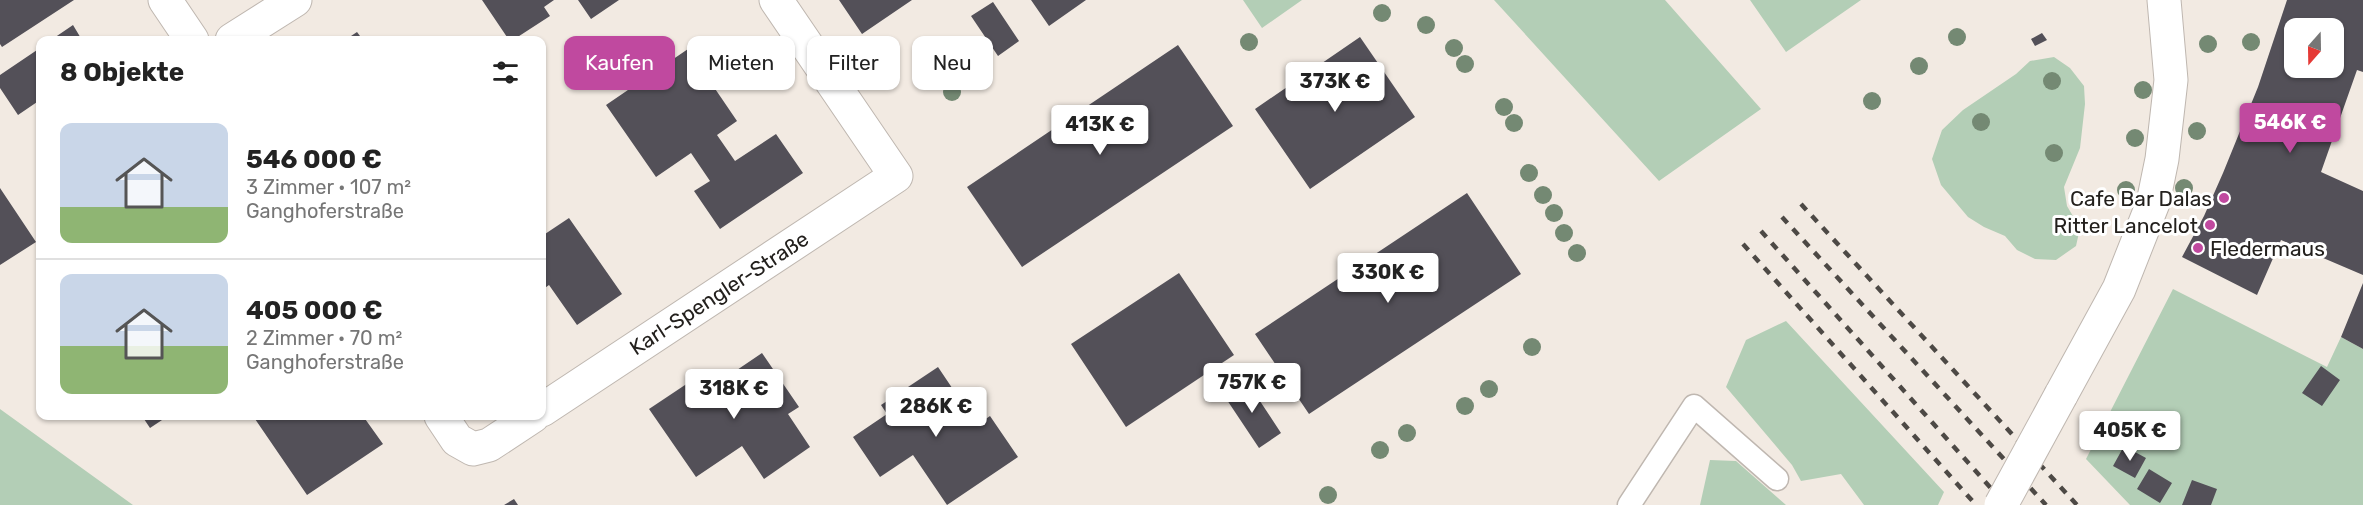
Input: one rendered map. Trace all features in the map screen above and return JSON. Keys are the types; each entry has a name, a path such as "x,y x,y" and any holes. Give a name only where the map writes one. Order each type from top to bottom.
{"street":[{"path":"165,0 189,36"},
{"path":"238,36 295,0"},
{"name":"Karl-Spengler-Straße","path":"546,407 896,176 776,0"},
{"path":"2001,505 2120,289 2153,203 2162,159 2170,80 2164,0"},
{"path":"444,420 457,440 473,448 489,445 527,420"}],"lane":[{"path":"1629,505 1694,406 1777,479"}],"green space":[{"path":"1243,0 1302,0 1262,28"},
{"path":"1494,0 1665,0 1761,109 1659,181"},
{"path":"1750,0 1861,0 1786,52"},
{"path":"2054,57 2070,68 2084,86 2085,104 2080,148 2064,187 2067,206 2080,228 2076,246 2056,260 2035,259 2017,250 2005,236 1968,217 1941,185 1932,159 1942,130 1963,110 2016,74 2030,61"},
{"path":"2173,289 2327,367 2341,337 2363,349 2363,505 2130,505 2086,459"},
{"path":"1786,321 1944,492 1938,505 1864,505 1841,474 1801,481 1792,465 1726,387 1746,340"},
{"path":"0,409 133,505 0,505"},
{"path":"1710,460 1736,461 1786,505 1700,505"}],"building":[{"path":"0,0 74,0 2,47 0,44"},
{"path":"482,0 554,0 544,7 550,16 519,36 506,36"},
{"path":"578,0 619,0 591,19"},
{"path":"839,0 912,0 862,34"},
{"path":"1031,0 1086,0 1049,26"},
{"path":"2287,0 2363,0 2363,72 2357,70 2321,172 2363,191 2363,275 2281,240 2257,295 2182,257 2223,173 2258,87"},
{"path":"993,2 1019,41 998,56 993,49 993,36 984,36 971,16"},
{"path":"73,25 80,36 57,36"},
{"path":"2042,33 2047,40 2035,46 2031,39"},
{"path":"1360,37 1415,117 1310,189 1255,109"},
{"path":"1178,45 1233,126 1022,267 967,187"},
{"path":"687,50 687,90 716,90 737,121 717,135 735,161 776,134 803,173 720,229 694,191 710,181 691,153 656,177 606,105 628,90 675,90 675,58"},
{"path":"36,51 36,103 18,115 0,88 0,75"},
{"path":"0,188 36,242 0,265"},
{"path":"1467,193 1521,274 1309,414 1255,334"},
{"path":"569,218 622,294 577,325 549,285 546,287 546,233"},
{"path":"1179,273 1234,355 1126,427 1071,344"},
{"path":"2363,283 2363,349 2341,337"},
{"path":"762,353 799,407 788,414 810,447 764,479 742,446 696,477 649,409 697,377 706,391"},
{"path":"2321,366 2340,380 2322,406 2302,393"},
{"path":"938,367 977,425 990,416 1018,457 947,505 913,455 880,477 853,437 887,414 881,405"},
{"path":"1246,380 1281,433 1259,448 1223,394"},
{"path":"145,420 162,420 150,428"},
{"path":"256,420 366,420 383,444 307,495"},
{"path":"2124,446 2146,458 2135,478 2113,466"},
{"path":"2149,469 2172,483 2160,503 2137,489"},
{"path":"2192,480 2217,489 2211,505 2182,505"},
{"path":"514,499 518,505 504,505"}],"railway":[{"path":"1801,204 2077,505"},
{"path":"1782,217 2046,505"},
{"path":"1761,231 2006,505"},
{"path":"1743,244 1976,505"}],"place":[{"name":"Cafe Bar Dalas","path":"2224,198"},
{"name":"Ritter Lancelot","path":"2210,225"},
{"name":"Fledermaus","path":"2198,248"}]}
